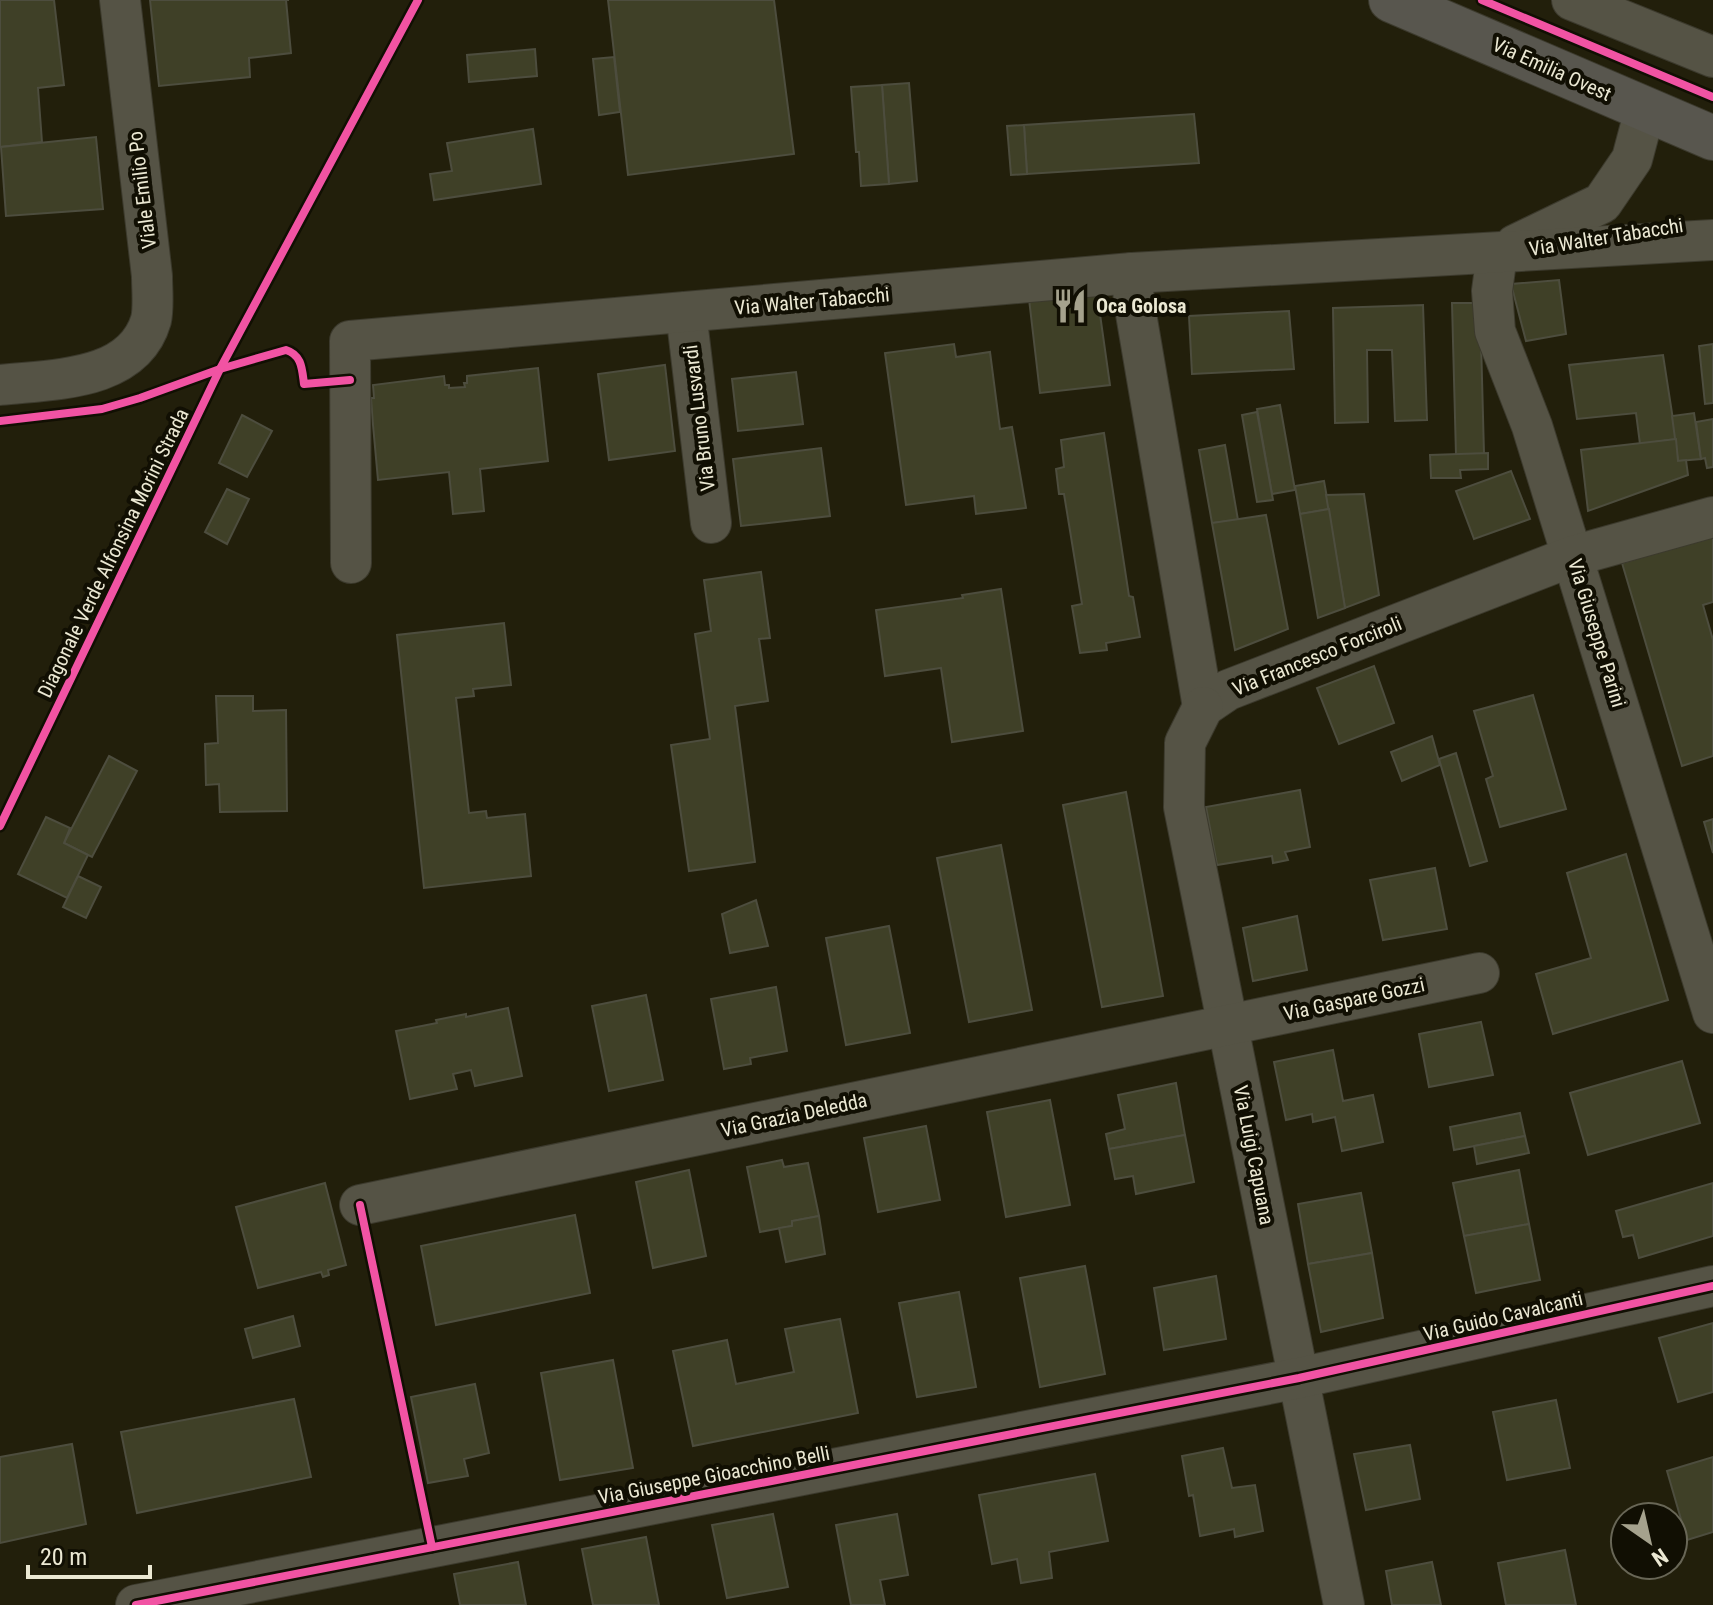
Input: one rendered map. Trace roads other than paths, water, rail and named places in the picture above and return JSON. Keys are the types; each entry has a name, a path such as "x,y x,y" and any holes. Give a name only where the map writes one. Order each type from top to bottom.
{"main road":[{"name":"Via Emilia Ovest","path":"1391,0 1713,138"}],"street":[{"name":"Viale Emilio Po","path":"0,385 91,374 130,354 144,337 152,317 152,276 120,0"},
{"path":"1572,0 1713,57"},
{"name":"Via Walter Tabacchi","path":"1497,254 1602,203 1632,159 1645,110"},
{"name":"Via Walter Tabacchi","path":"1497,254 1690,225 1713,211"},
{"name":"Via Walter Tabacchi","path":"351,563 350,341 1132,273 1713,240"},
{"name":"Via Giuseppe Parini","path":"1497,254 1492,291 1495,331 1532,426 1713,1013"},
{"path":"1132,273 1134,302 1203,707"},
{"name":"Via Bruno Lusvardi","path":"686,312 711,523"},
{"name":"Via Francesco Forciroli","path":"1203,707 1228,690 1573,556 1713,517"},
{"name":"Via Luigi Capuana","path":"1203,707 1185,743 1184,807 1344,1605"},
{"name":"Via Gaspare Gozzi","path":"1228,1025 1479,973"},
{"name":"Via Grazia Deledda","path":"360,1205 1228,1025"},
{"name":"Via Guido Cavalcanti","path":"1299,1378 1713,1286"},
{"name":"Via Giuseppe Gioacchino Belli","path":"136,1605 1299,1378"}],"place":[{"name":"Oca Golosa","path":"1070,306"}]}
